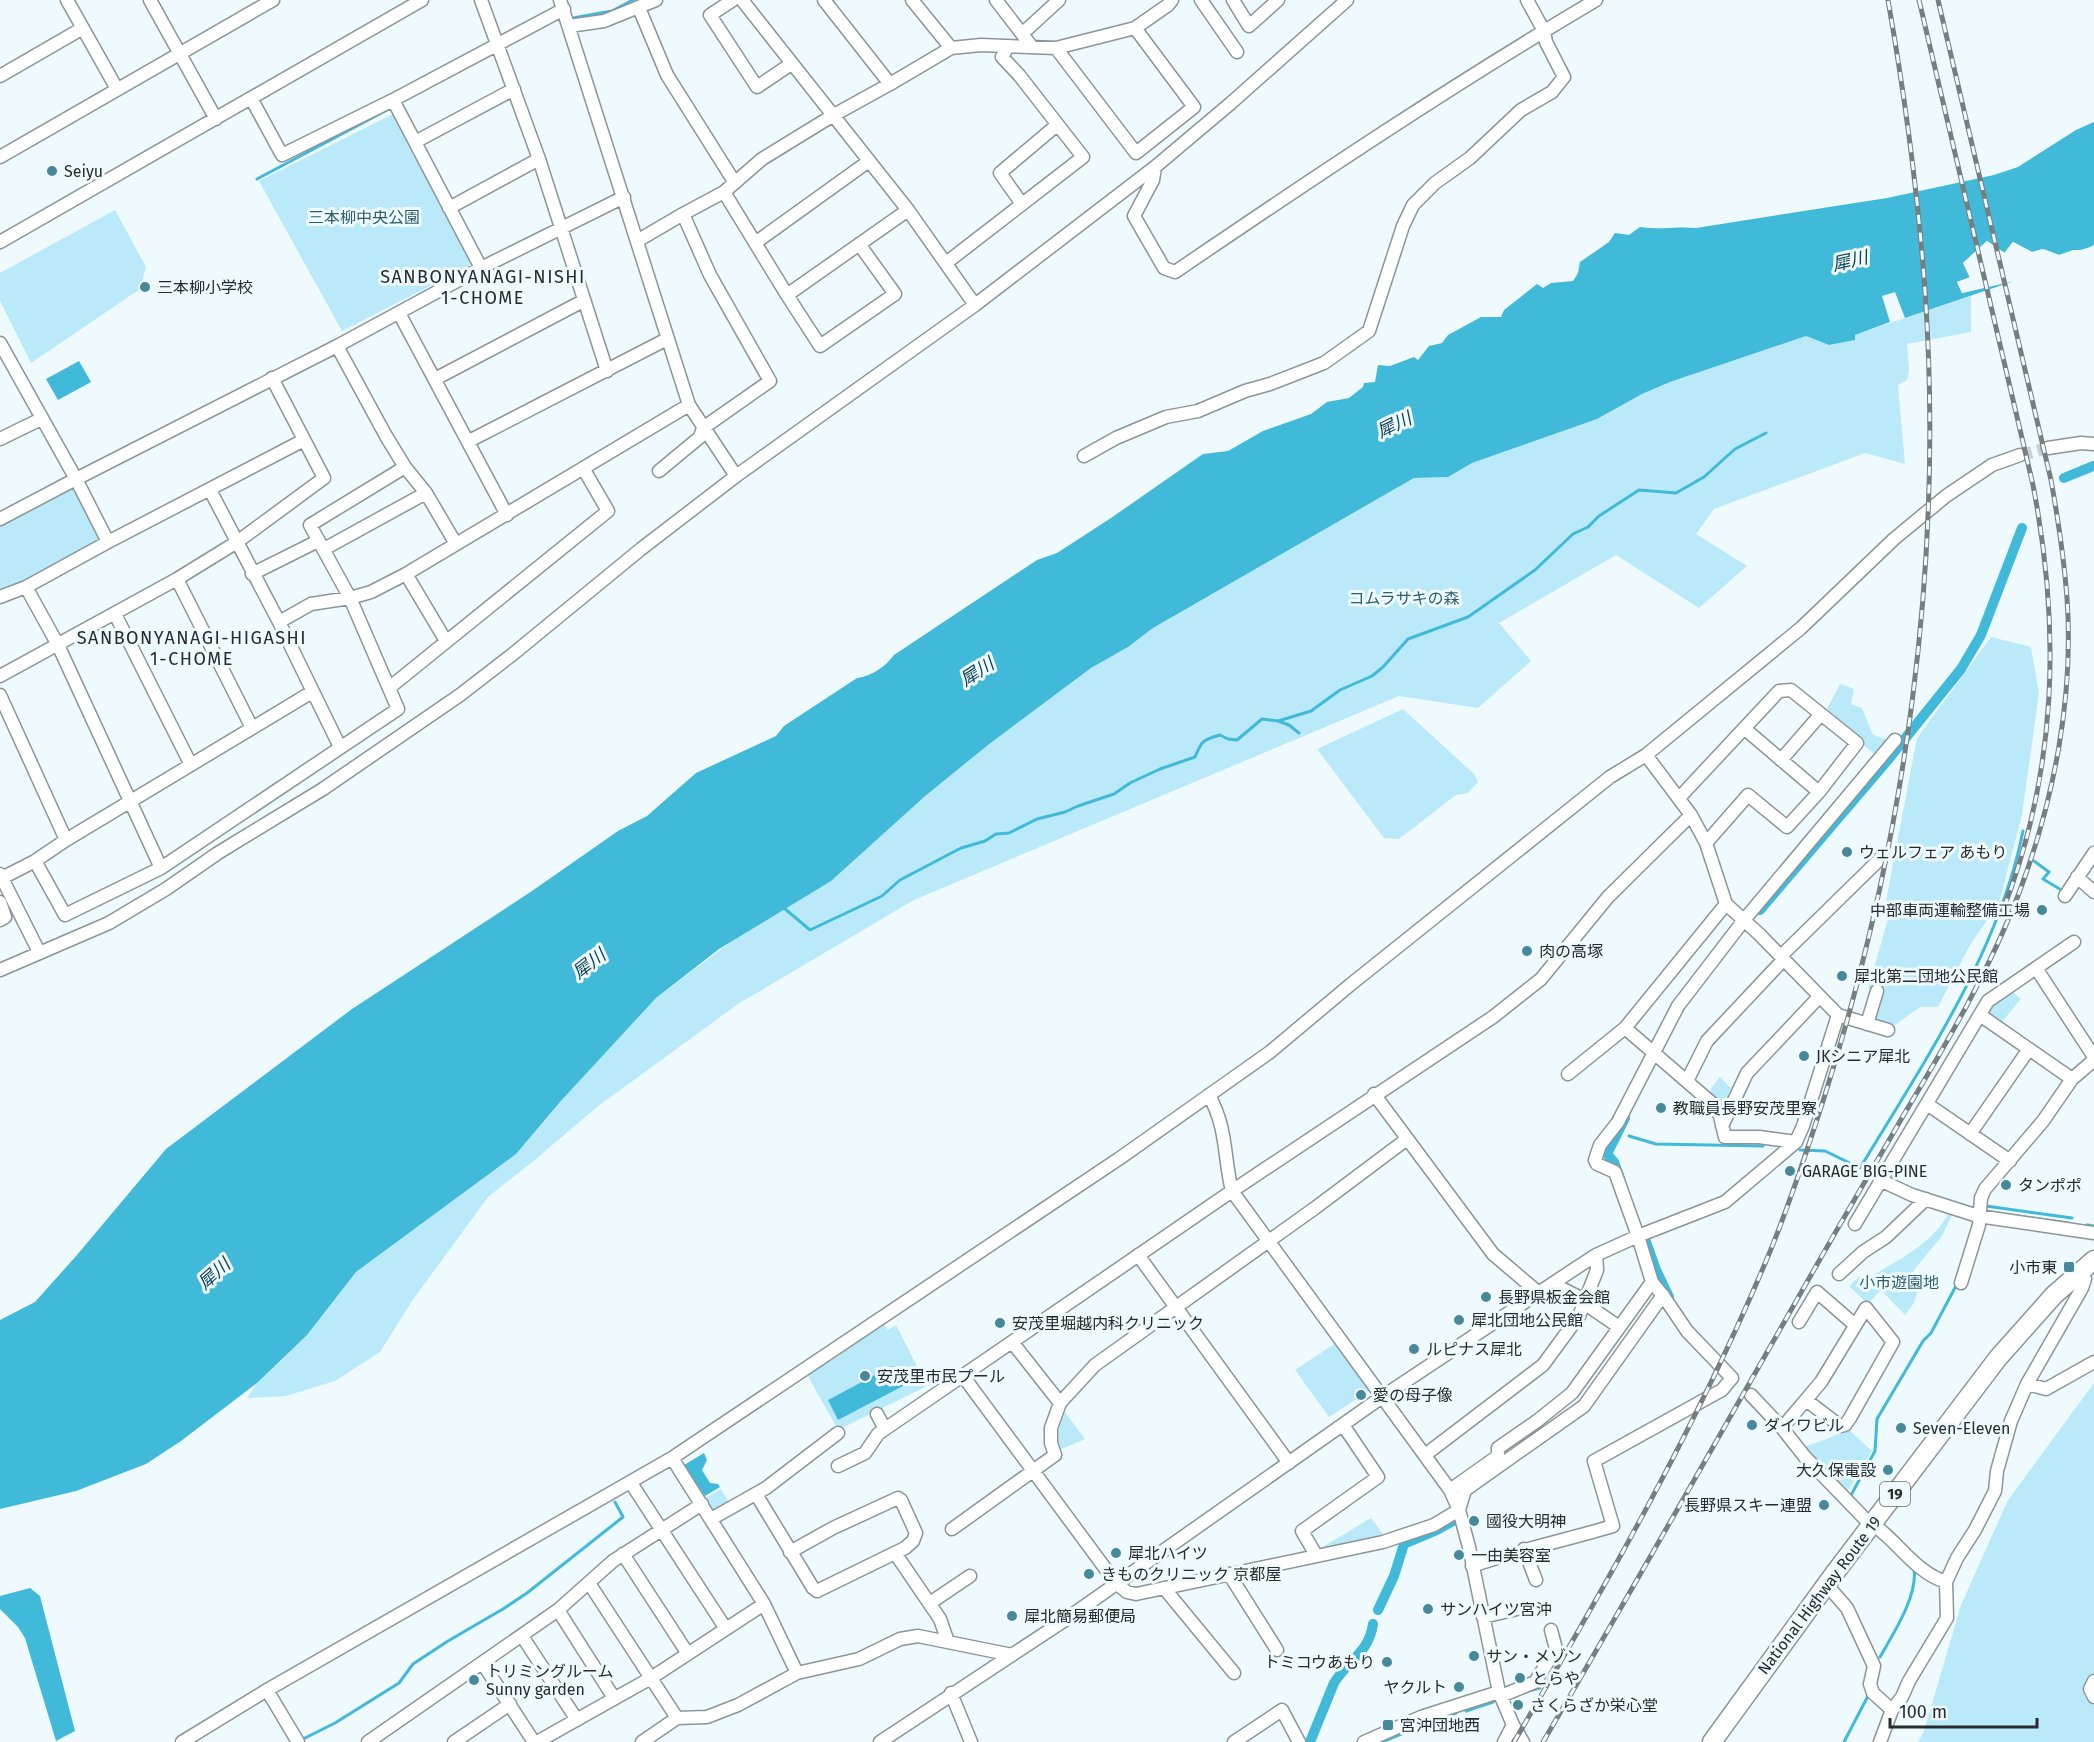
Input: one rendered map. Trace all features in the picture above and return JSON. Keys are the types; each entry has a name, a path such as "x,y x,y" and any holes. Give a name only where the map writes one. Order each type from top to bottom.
{"highway":[{"name":"National Highway Route 19","path":"1712,1742 1825,1586 1998,1358 2054,1295 2094,1260"}],"street":[{"path":"67,0 117,89"},
{"path":"150,0 216,119"},
{"path":"0,157 273,0"},
{"path":"0,242 422,0"},
{"path":"482,0 562,229 607,371"},
{"path":"569,26 604,21 656,0"},
{"path":"734,0 710,15 757,87 791,64"},
{"path":"742,0 908,210 975,305"},
{"path":"824,0 890,84"},
{"path":"912,0 951,48"},
{"path":"996,0 1032,47"},
{"path":"1023,33 1059,0"},
{"path":"1201,0 1237,52"},
{"path":"1233,0 1250,26 1278,0"},
{"path":"0,970 109,923 166,889 218,853 323,789 460,695 640,549 736,476 975,305 1155,167 1347,0"},
{"path":"1084,456 1116,438 1166,417 1198,411 1245,391 1324,363 1369,331 1403,226 1413,205 1435,183 1470,158 1521,110 1552,92 1564,77 1546,42 1544,31 1527,0"},
{"path":"1155,167 1153,180 1134,216 1164,268 1175,272 1277,202 1596,0"},
{"path":"637,241 724,192 762,159 951,48 981,45 1007,48 1056,48 1134,28 1168,2"},
{"path":"251,98 282,155 393,100 497,43 562,4 689,405 736,476"},
{"path":"639,8 667,75 735,183"},
{"path":"0,76 83,28"},
{"path":"1056,48 1136,153 1194,107 1134,28"},
{"path":"946,263 1083,157 1019,75 1002,57 1007,48"},
{"path":"415,142 514,89"},
{"path":"393,100 481,268"},
{"path":"1022,204 1000,173 1057,124"},
{"path":"449,208 538,159"},
{"path":"755,243 869,162"},
{"path":"724,192 820,345 896,294 859,244"},
{"path":"0,519 336,346 481,268 624,197"},
{"path":"787,295 908,210"},
{"path":"659,471 700,437 703,428 770,381 710,275 683,214"},
{"path":"435,379 583,301"},
{"path":"399,313 507,515"},
{"path":"469,441 667,339"},
{"path":"0,343 76,479 108,542"},
{"path":"336,346 405,467 426,493 456,544"},
{"path":"0,676 177,579 237,542 324,478 272,378"},
{"path":"279,622 312,604 371,592 406,574 689,405"},
{"path":"0,439 41,419"},
{"path":"0,597 26,587 304,440"},
{"path":"2048,448 2080,443 2094,444"},
{"path":"183,1742 267,1690 672,1458 1120,1158 1270,1052 1610,777 1646,755 1801,628 1894,539 1946,496 1992,465 2019,455"},
{"path":"35,861 65,915 161,868 398,709 350,598 310,525 405,467"},
{"path":"389,688 608,512 583,468"},
{"path":"210,490 279,622 340,747"},
{"path":"252,574 321,545 426,493"},
{"path":"406,574 446,641"},
{"path":"177,579 252,728"},
{"path":"26,587 58,645 161,868"},
{"path":"115,614 191,765"},
{"path":"1679,798 1779,691 1791,690 1857,743 1819,792 1787,827 1748,795 1706,843"},
{"path":"0,920 5,917 1,876 35,861 312,692"},
{"path":"0,695 66,840"},
{"path":"1781,760 1821,714"},
{"path":"1745,729 1819,792"},
{"path":"1472,1566 1524,1549 1570,1539 1613,1526 1594,1461 1722,1390 1732,1378 1687,1331 1652,1282 1615,1172 1597,1164 1595,1160 1600,1146 1618,1122 1678,1006 1744,920 1895,740"},
{"path":"1646,755 1691,815 1706,843 1726,904 1759,934 1838,1015 1888,1030"},
{"path":"838,1466 865,1453 878,1434 1138,1255 1374,1094 1494,1017 1541,979 1608,897 1691,815"},
{"path":"2065,896 2094,852"},
{"path":"1687,1081 1707,1041 1783,958 1882,857"},
{"path":"2077,876 2094,892"},
{"path":"3,897 39,952"},
{"path":"1568,1074 1625,1028 1726,904"},
{"path":"1856,1224 1988,1001 2074,942"},
{"path":"1962,1283 1979,1225 1979,1212 1985,1189 2043,1121 2072,1079 2094,1058 2036,968"},
{"path":"1867,1024 1876,991"},
{"path":"1722,1126 1747,1073 1819,997"},
{"path":"880,1742 951,1693 1012,1655 1382,1397 1596,1255 1725,1202 1796,1142 1838,1015"},
{"path":"1980,1015 2072,1079"},
{"path":"1625,1028 1713,1104 1720,1116 1725,1137 1760,1137 1796,1142"},
{"path":"1970,1134 2029,1049"},
{"path":"1374,1094 1493,1254 1540,1294"},
{"path":"1209,1095 1219,1113 1232,1191 1450,1490 1459,1510 1500,1694 1523,1742"},
{"path":"1927,1104 2010,1161"},
{"path":"952,1529 1055,1455 1051,1443 1051,1428 1060,1403 1095,1365 1268,1242 1407,1139"},
{"path":"1882,1181 1926,1199 1979,1212 2094,1233"},
{"path":"1839,1274 1863,1252 1886,1237 1926,1199"},
{"path":"1138,1255 1177,1306 1288,1463"},
{"path":"1425,1455 1543,1365 1579,1316 1597,1270 1596,1255"},
{"path":"1880,1742 1892,1710 1902,1697 1947,1618 1946,1582 1995,1491 2004,1440 2027,1384 2082,1288 2085,1279 2079,1272"},
{"path":"1450,1490 1498,1456 1498,1448 1572,1394 1652,1282"},
{"path":"1553,1284 1584,1301 1619,1327"},
{"path":"1799,1322 1817,1292 1855,1325"},
{"path":"963,1376 1116,1583 1127,1592 1137,1594 1383,1542 1434,1525 1459,1510 1465,1490 1584,1406 1663,1295"},
{"path":"1782,1428 1832,1367 1866,1308 1893,1342 1850,1418 1845,1425 1840,1426 1806,1400"},
{"path":"1012,1342 1060,1403"},
{"path":"2027,1384 2046,1389 2094,1362"},
{"path":"1750,1395 1782,1428 1805,1457 1866,1520 1878,1526 1919,1567 1946,1582"},
{"path":"877,1414 885,1429"},
{"path":"1316,1555 1302,1531 1378,1476 1342,1425"},
{"path":"711,1519 755,1494 838,1433"},
{"path":"672,1458 764,1604 797,1673"},
{"path":"631,1483 726,1629"},
{"path":"755,1494 790,1552 813,1588 817,1591 895,1553 913,1541 916,1533 898,1498 833,1528 790,1552"},
{"path":"368,1742 558,1610 613,1561 702,1504"},
{"path":"1524,1549 1536,1580"},
{"path":"895,1553 940,1619 948,1642"},
{"path":"623,1554 688,1654"},
{"path":"1229,1574 1277,1650"},
{"path":"930,1603 970,1576"},
{"path":"589,1583 677,1718"},
{"path":"1825,1586 1847,1608 1874,1666 1870,1684 1873,1693 1892,1710"},
{"path":"1164,1588 1234,1673"},
{"path":"483,1664 536,1742 560,1737 577,1720 651,1678 764,1604"},
{"path":"1483,1617 1517,1609"},
{"path":"558,1610 614,1698"},
{"path":"1371,1740 1421,1717 1535,1682 1556,1649 1551,1630"},
{"path":"522,1636 577,1720"},
{"path":"642,1742 677,1718 707,1717 738,1705 797,1673 859,1659 900,1639 918,1636 1012,1655"},
{"path":"2094,1681 2090,1689 2094,1697"},
{"path":"267,1690 298,1742"},
{"path":"951,1693 971,1742"},
{"path":"454,1742 510,1704"},
{"path":"1234,1742 1282,1710 1299,1742"},
{"path":"1504,1742 1513,1725"}],"green space":[{"name":"三本柳中央公園","path":"395,113 473,264 342,331 259,181"},
{"path":"115,210 146,267 140,289 31,363 0,301 0,273"},
{"name":"コムラサキの森","path":"1971,296 1971,332 1907,344 1909,370 1907,380 1898,385 1905,464 1865,453 1714,509 1696,534 1747,566 1699,608 1616,555 1499,623 1531,661 1478,708 1399,696 914,900 738,1004 597,1107 488,1197 412,1301 380,1352 335,1381 286,1396 247,1398 257,1383 307,1335 356,1272 516,1154 560,1102 656,998 924,797 988,745 1091,668 1128,647 1153,628 1414,478 1448,477 1472,463 1597,419 1642,394 1670,382 1806,336 1829,345 1855,340 1854,335"},
{"path":"73,486 100,540 23,583 0,590 0,526 2,522"},
{"path":"1991,637 2031,647 2039,693 2022,815 1999,903 1970,945 1938,1007 1920,1007 1895,1025 1875,1020 1881,992 1868,989 1888,919 1884,912 1917,738"},
{"path":"1840,684 1854,689 1851,704 1862,708 1873,735 1890,740 1876,755 1863,745 1859,736 1827,709"},
{"path":"1403,709 1474,774 1478,782 1468,793 1456,795 1399,839 1384,838 1317,749"},
{"path":"2010,990 2021,999 2000,1024 1991,1018 1987,1010"},
{"path":"1720,1077 1731,1088 1722,1108 1717,1107 1711,1091"},
{"name":"小市遊園地","path":"1949,1212 1953,1213 1942,1236 1913,1271 1922,1277 1914,1303 1905,1315 1881,1290 1868,1304 1849,1286 1860,1276 1865,1280 1923,1243 1942,1224"},
{"name":"安茂里市民プール","path":"883,1323 888,1330 896,1325 927,1386 840,1429 837,1428 809,1378 808,1372"},
{"path":"1337,1342 1372,1389 1329,1417 1295,1370"},
{"path":"2094,1383 2094,1742 1918,1742 1924,1731 1961,1605 2008,1500"},
{"path":"1065,1412 1085,1439 1062,1449 1058,1448 1059,1430"},
{"path":"1848,1429 1872,1451 1845,1495 1801,1448"},
{"path":"721,1489 730,1504 712,1512 704,1499"},
{"path":"1371,1518 1385,1537 1325,1550 1324,1546"}],"water":[{"name":"犀川","path":"2094,122 2094,245 2059,255 2043,249 2032,252 2013,242 2005,253 1987,241 1963,263 1970,278 1957,282 1962,293 2014,281 1905,318 1895,292 1882,296 1890,322 1855,335 1855,340 1829,345 1806,336 1670,382 1642,394 1597,419 1472,463 1448,477 1414,478 1153,628 1128,647 1091,668 988,745 924,797 831,881 719,949 656,998 560,1102 516,1154 356,1272 307,1335 257,1383 181,1441 146,1464 76,1491 0,1509 0,1320 35,1302 166,1149 352,1009 532,891 618,831 647,816 696,773 776,736 784,726 857,678 878,670 894,655 1037,560 1057,553 1111,518 1203,454 1228,451 1263,431 1311,414 1327,402 1349,398 1363,387 1364,383 1375,382 1378,365 1390,366 1414,357 1418,360 1429,346 1442,343 1448,335 1481,317 1501,317 1504,310 1537,284 1543,288 1551,283 1573,281 1578,273 1580,262 1609,242 1615,233 1629,235 1640,227 1696,228 1887,198 1994,175 2018,167 2076,130"},
{"path":"79,361 91,382 58,400 46,379"},
{"path":"892,1366 903,1386 838,1420 828,1400"},
{"path":"704,1453 707,1460 702,1470 710,1483 718,1484 720,1487 705,1496 684,1465"},
{"path":"30,1588 40,1596 75,1731 56,1741 25,1638 18,1627 0,1609 0,1596"}],"pier":[{"path":"1987,241 2004,253 2013,242 2032,252 2043,249 2059,255 2073,250 2083,250 2059,258 2043,252 2031,255 2014,246 2004,256 1987,244 1967,263 1973,278 1961,284 1963,290 2014,278 2017,280 1962,293 1957,282 1970,277 1963,263"}],"waterway":[{"path":"573,18 612,11 633,0"},
{"path":"257,179 387,110"},
{"path":"784,908 810,930 882,896 900,880 961,848 985,841 996,834 1009,833 1037,819 1065,812 1114,794 1130,783 1160,769 1195,757 1202,744 1210,738 1220,735 1237,740 1262,719 1278,721 1311,711 1340,690 1372,676 1408,639 1468,617 1535,570 1573,534 1588,527 1599,516 1639,490 1676,493 1704,477 1735,449 1766,433"},
{"path":"2064,478 2093,466"},
{"path":"1760,910 1887,761 1961,669 1981,635 2022,528"},
{"path":"1278,721 1289,725 1299,733"},
{"path":"1800,1150 1825,1151 1860,1168 1933,1048 1977,963 2012,876 2023,831"},
{"path":"2034,861 2049,872 2043,879 2063,891"},
{"path":"1620,1179 1614,1162 1607,1154 1625,1118"},
{"path":"1629,1136 1656,1144 1763,1146"},
{"path":"1986,1206 2072,1218"},
{"path":"2011,1215 2068,1223"},
{"path":"2087,1225 2094,1226"},
{"path":"1645,1239 1669,1297"},
{"path":"1850,1497 1875,1451 1877,1419 1923,1341 1931,1333 1957,1284"},
{"path":"303,1739 335,1723 399,1683 413,1664 527,1593 623,1517 615,1502"},
{"path":"1378,1610 1394,1576 1404,1544 1455,1520"},
{"path":"1880,1657 1908,1603 1914,1580 1914,1569"},
{"path":"1310,1742 1334,1683 1363,1649 1371,1634 1373,1624"},
{"path":"1528,1691 1540,1688"},
{"path":"1844,1742 1869,1694"},
{"path":"1466,1711 1493,1702"},
{"path":"1435,1721 1456,1713"},
{"path":"1382,1742 1428,1723"}],"tunnel":[{"path":"2020,455 2048,448"}],"railway":[{"path":"1514,1742 1617,1563 1682,1441 1769,1254 1824,1098 1853,1000 1877,901 1897,801 1912,699 1923,598 1929,495 1929,393 1922,254 1910,145 1888,0"},
{"path":"1919,0 2033,485 2048,593 2049,700 2044,753 2021,858 2003,910"},
{"path":"1543,1742 1967,1004 1995,949 2019,893 2042,822 2051,785 2059,748 2067,673 2067,598 2060,539 2051,480 1938,0"}],"place":[{"name":"Seiyu","path":"52,171"},
{"name":"三本柳小学校","path":"145,287"},
{"name":"ウェルフェア あもり","path":"1847,852"},
{"name":"中部車両運輸整備工場","path":"2042,910"},
{"name":"肉の高塚","path":"1527,951"},
{"name":"犀北第二団地公民館","path":"1842,976"},
{"name":"JKシニア犀北","path":"1804,1056"},
{"name":"教職員長野安茂里寮","path":"1661,1108"},
{"name":"GARAGE BIG-PINE","path":"1790,1171"},
{"name":"タンポポ","path":"2006,1185"},
{"name":"小市東","path":"2069,1267"},
{"name":"長野県板金会館","path":"1486,1297"},
{"name":"犀北団地公民館","path":"1459,1320"},
{"name":"安茂里堀越内科クリニック","path":"1000,1323"},
{"name":"ルピナス犀北","path":"1414,1349"},
{"name":"安茂里市民プール","path":"865,1376"},
{"name":"愛の母子像","path":"1361,1395"},
{"name":"ダイワビル","path":"1752,1425"},
{"name":"Seven-Eleven","path":"1901,1428"},
{"name":"大久保電設","path":"1888,1470"},
{"name":"長野県スキー連盟","path":"1824,1505"},
{"name":"國役大明神","path":"1474,1521"},
{"name":"犀北ハイツ","path":"1116,1553"},
{"name":"一由美容室","path":"1459,1555"},
{"name":"きものクリニック 京都屋","path":"1089,1574"},
{"name":"サンハイツ宮沖","path":"1428,1609"},
{"name":"犀北簡易郵便局","path":"1012,1616"},
{"name":"サン・メゾン","path":"1474,1656"},
{"name":"トミコウあもり","path":"1387,1662"},
{"name":"とらや","path":"1520,1678"},
{"name":"トリミングルーム Sunny garden","path":"474,1680"},
{"name":"ヤクルト","path":"1459,1687"},
{"name":"さくらざか栄心堂","path":"1518,1705"},
{"name":"宮沖団地西","path":"1388,1725"}],"district":[{"name":"SANBONYANAGI-NISHI 1-CHOME","path":"483,287"},
{"name":"SANBONYANAGI-HIGASHI 1-CHOME","path":"192,648"}]}
